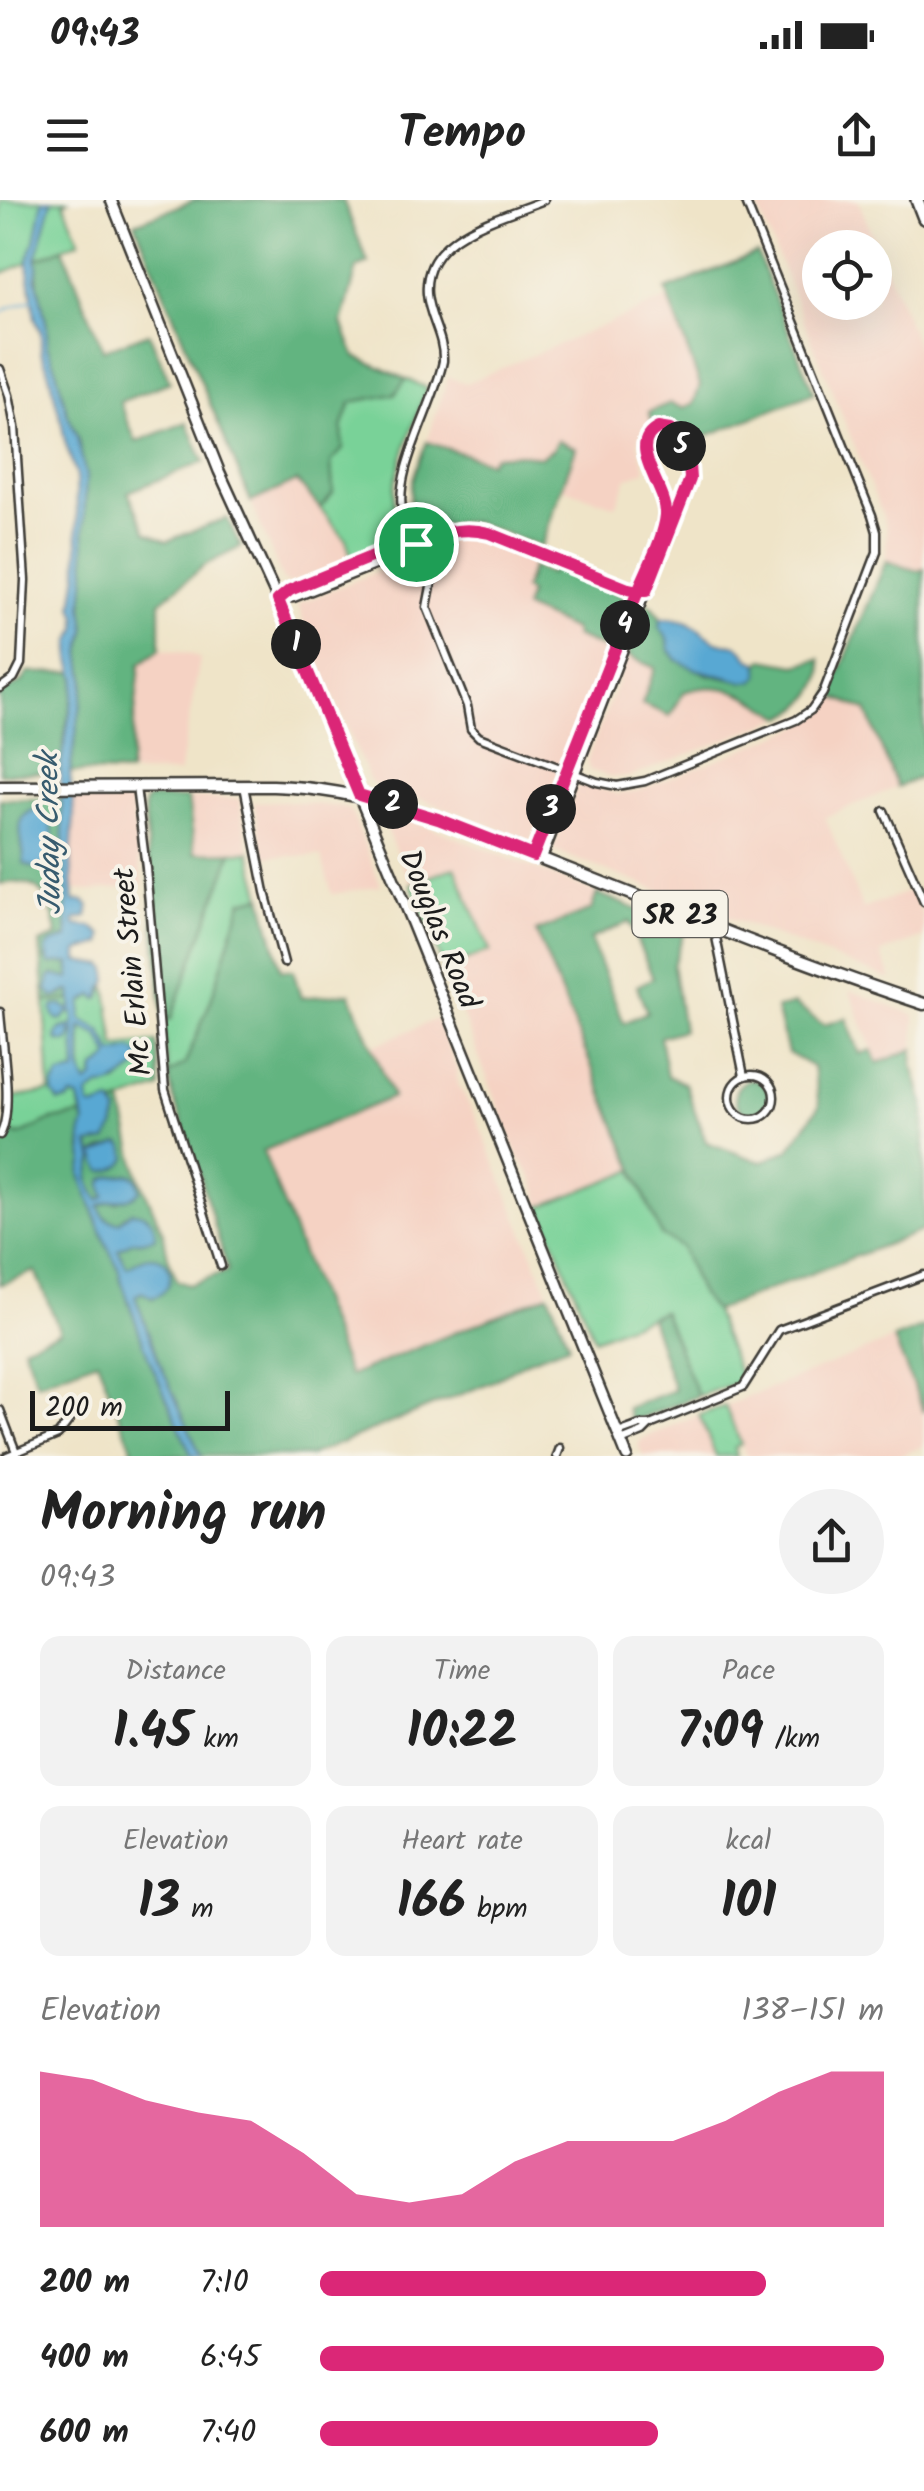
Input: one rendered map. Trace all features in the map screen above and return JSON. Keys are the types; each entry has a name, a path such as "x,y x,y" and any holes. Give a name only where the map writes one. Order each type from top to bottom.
{"highway":[{"path":"916,200 924,218"}],"main road":[{"name":"SR 23","path":"0,787 294,786 359,795 438,819 838,975 924,1004"}],"street":[{"name":"Douglas Road","path":"111,200 219,472 278,600 359,795 627,1456"},
{"path":"544,200 458,236 442,248 431,266 427,296 444,348 443,361 400,496 403,516 432,576 426,607 467,706 474,733 609,786 633,785 804,715 823,693 875,561 875,525 745,200"},
{"path":"0,369 12,410 22,514 25,610 21,664 18,672 0,688"},
{"path":"538,858 690,479 678,436 664,428 650,433 644,442 666,516 642,591"},
{"path":"278,600 294,598 332,578 382,564 395,552 440,534 474,530 642,591"},
{"path":"244,786 284,963"},
{"name":"Mc Erlain Street","path":"136,787 163,1080 221,1266"},
{"path":"884,811 924,902"},
{"path":"714,927 744,1076"},
{"path":"0,1012 6,1109 0,1135"},
{"path":"744,1076 763,1077 774,1092 773,1105 759,1118 739,1115 731,1104 730,1090 744,1076"},
{"path":"620,1437 640,1425 650,1425 743,1387 775,1334 786,1326 924,1275"},
{"path":"0,1410 16,1452"},
{"path":"7,1456 58,1435 70,1419"}],"shaded area":[{"path":"755,200 858,200 870,230 802,230 802,316"},
{"path":"892,283 924,362 924,569 886,561 887,531 804,320 892,320"},
{"path":"669,298 700,386 694,403 650,412 653,423 648,424 638,443 646,470 627,478 616,506 562,488 576,448 558,440 553,449 540,457 521,454 489,462 427,442 448,377 466,383"},
{"path":"298,480 346,540 352,559 289,584 283,580 251,502"},
{"path":"473,536 533,559 524,589 529,592 524,608 575,630 575,636 608,650 531,841 370,781 309,641 298,604 452,538"},
{"path":"160,649 200,659 179,773 129,773 140,663"},
{"path":"628,656 655,668 670,716 684,692 704,686 737,689 783,717 630,777 612,777 589,770 587,760"},
{"path":"830,695 866,710 897,787 825,817 863,909 912,890 924,919 924,937 881,953 892,980 555,851 576,789 582,784 619,794 641,790 799,727 820,711"},
{"path":"130,798 143,885 73,890 72,799"},
{"path":"188,798 239,799 250,852 195,853"},
{"path":"284,801 351,811 381,886 332,894 321,856 265,856 254,802"},
{"path":"393,816 597,893 591,910 537,932 633,1170 540,1206 537,1190 519,1158 444,969 489,950 455,868 411,884 388,834 387,823"},
{"path":"849,990 915,1015 914,1049 878,1063"},
{"path":"436,1019 456,1067 458,1084 478,1122 549,1294 349,1377 263,1151 392,1098 371,1047"},
{"path":"894,1339 924,1412 924,1446 899,1456 746,1456 725,1406"},
{"path":"699,1415 716,1456 643,1456 638,1445 642,1439"}],"green space":[{"path":"0,200 68,200 64,203 80,241 0,274"},
{"path":"195,200 343,200 368,263 357,268 342,323 355,356 406,379 395,394 351,402 342,428 343,449 331,462 333,493 320,508 297,481 251,502 135,223"},
{"path":"63,248 103,350 149,333 170,382 120,402 136,442 187,422 204,462 128,492 147,532 167,541 227,518 241,547 205,565 160,602 160,649 140,664 129,773 70,772 85,679 81,652 86,630 86,476 47,347 36,259"},
{"path":"757,253 814,393 687,444 675,425 653,423 649,412 670,403 683,408 694,403 700,385 666,290"},
{"path":"406,379 427,388 395,488 401,538 352,559 346,540 320,508 333,493 331,462 343,449 342,428 351,402 395,394"},
{"path":"558,440 576,448 541,547 475,522 422,530 415,519 411,486 427,442 489,462 493,456 540,457 553,449"},
{"path":"886,561 918,571 924,569 924,776 897,787 866,710 830,695"},
{"path":"553,566 627,599 608,650 524,608 529,593 524,589 532,567 550,574"},
{"path":"647,603 661,619 659,627 677,660 707,674 753,681 759,676 759,664 764,659 796,665 820,659 821,678 806,702 783,717 736,692 713,687 684,692 670,716 642,704 655,668 628,656"},
{"path":"74,672 60,772 0,774 0,693 22,682 28,673"},
{"path":"149,798 188,798 195,853 232,852 171,1019 163,1020 144,808"},
{"path":"0,799 62,799 68,938 61,939 46,958 50,964 70,962 70,980 54,975 62,995 71,991 72,1000 45,1002 40,943 57,936 48,902 35,887 14,882 0,884"},
{"path":"232,852 250,852 262,896 242,901 211,1000 185,1064 168,1074 163,1020 171,1019"},
{"path":"455,867 490,951 444,969 411,884"},
{"path":"597,893 685,929 673,965 683,1030 660,1037 667,1076 685,1084 706,1142 761,1162 789,1150 819,1106 813,1067 788,1053 776,1009 794,1004 824,1025 846,1018 860,1054 872,1050 878,1063 914,1049 913,1065 924,1105 924,1230 714,1311 700,1293 681,1247 661,1235 536,932 591,910","holes":["629,922 653,978 637,986 647,1012 624,1023 590,939"]},
{"path":"262,896 281,970 293,970 301,998 350,993 393,1097 263,1151 349,1376 549,1294 569,1345 531,1359 491,1382 309,1456 120,1456 133,1450 97,1360 37,1383 23,1346 60,1331 35,1271 0,1285 0,1143 9,1133 20,1135 51,1120 82,1115 85,1123 81,1173 95,1216 122,1283 135,1296 143,1292 152,1298 140,1260 127,1268 117,1250 133,1241 142,1241 125,1216 119,1222 112,1221 99,1206 117,1202 129,1174 115,1176 99,1201 89,1180 94,1157 98,1159 115,1147 93,1155 89,1143 106,1140 117,1118 115,1104 122,1102 138,1174 163,1232 177,1281 189,1285 228,1271 168,1074 185,1064 211,1000 242,901"},
{"path":"106,984 115,1046 156,1042 160,1088 96,1107 89,1106 88,1095 100,1086 117,1083 138,1067 113,1053 101,1031 81,1019 82,1002 94,995 100,998"},
{"path":"72,1000 73,1008 67,1013 73,1013 74,1025 59,1029 74,1029 76,1072 57,1079 53,1094 68,1101 72,1097 79,1099 82,1115 51,1120 20,1135 9,1133 10,1098 50,1092 45,1002"},
{"path":"81,1027 99,1035 109,1055 86,1085 81,1064"},
{"path":"752,1080 764,1085 769,1097 764,1109 752,1114 740,1109 735,1097 740,1085"},
{"path":"633,1170 661,1235 681,1247 700,1293 714,1311 742,1381 698,1396 663,1311 594,1339 540,1207"},
{"path":"663,1311 698,1396 631,1422 627,1408 674,1390 650,1317"},
{"path":"924,1327 924,1412 894,1339"},
{"path":"725,1406 741,1444 734,1448 737,1456 716,1456 699,1415"}],"water":[{"path":"43,200 52,200 36,259 36,277 47,327 47,347 86,476 86,630 81,652 85,679 70,772 74,901 84,901 89,906 87,917 75,920 75,925 92,927 103,936 102,944 78,951 78,961 104,965 108,981 100,998 94,995 82,1002 81,1019 101,1031 113,1053 131,1049 138,1052 140,1059 138,1067 125,1077 88,1095 90,1106 111,1102 118,1112 106,1141 89,1144 93,1155 120,1143 127,1158 116,1168 102,1171 94,1157 89,1179 99,1200 105,1196 105,1179 130,1175 137,1180 140,1191 135,1195 99,1206 112,1221 119,1222 131,1212 152,1222 155,1238 133,1241 118,1250 127,1267 150,1257 164,1261 168,1267 170,1281 161,1294 152,1298 142,1292 135,1296 201,1456 192,1456 149,1359 118,1267 84,1185 81,1135 85,1123 79,1099 72,1097 59,1102 53,1094 60,1075 76,1072 74,1030 67,1042 56,1037 60,1029 74,1025 73,1013 58,1020 52,1009 63,1005 72,1008 71,991 52,997 47,990 54,975 70,979 70,963 49,964 46,949 51,943 68,938 60,768 76,678 71,642 77,628 73,606 78,544 76,475 41,352 28,269","holes":["81,1027 98,1035 109,1058 95,1069 94,1078 87,1084 81,1068"]},
{"path":"661,619 685,622 718,642 739,646 759,664 759,676 744,682 677,660 659,627"},
{"name":"Juday Creek","path":"36,809 48,818 54,840 51,863 35,868 24,864 20,832 23,818"}],"waterway":[{"path":"0,314 34,299"}],"route":[{"path":"416,544 378,554 290,590 278,600 359,795 438,819 533,856 638,591 646,591 690,479 678,436 658,428 644,442 666,516 638,591 489,533 461,530 416,544"}]}
